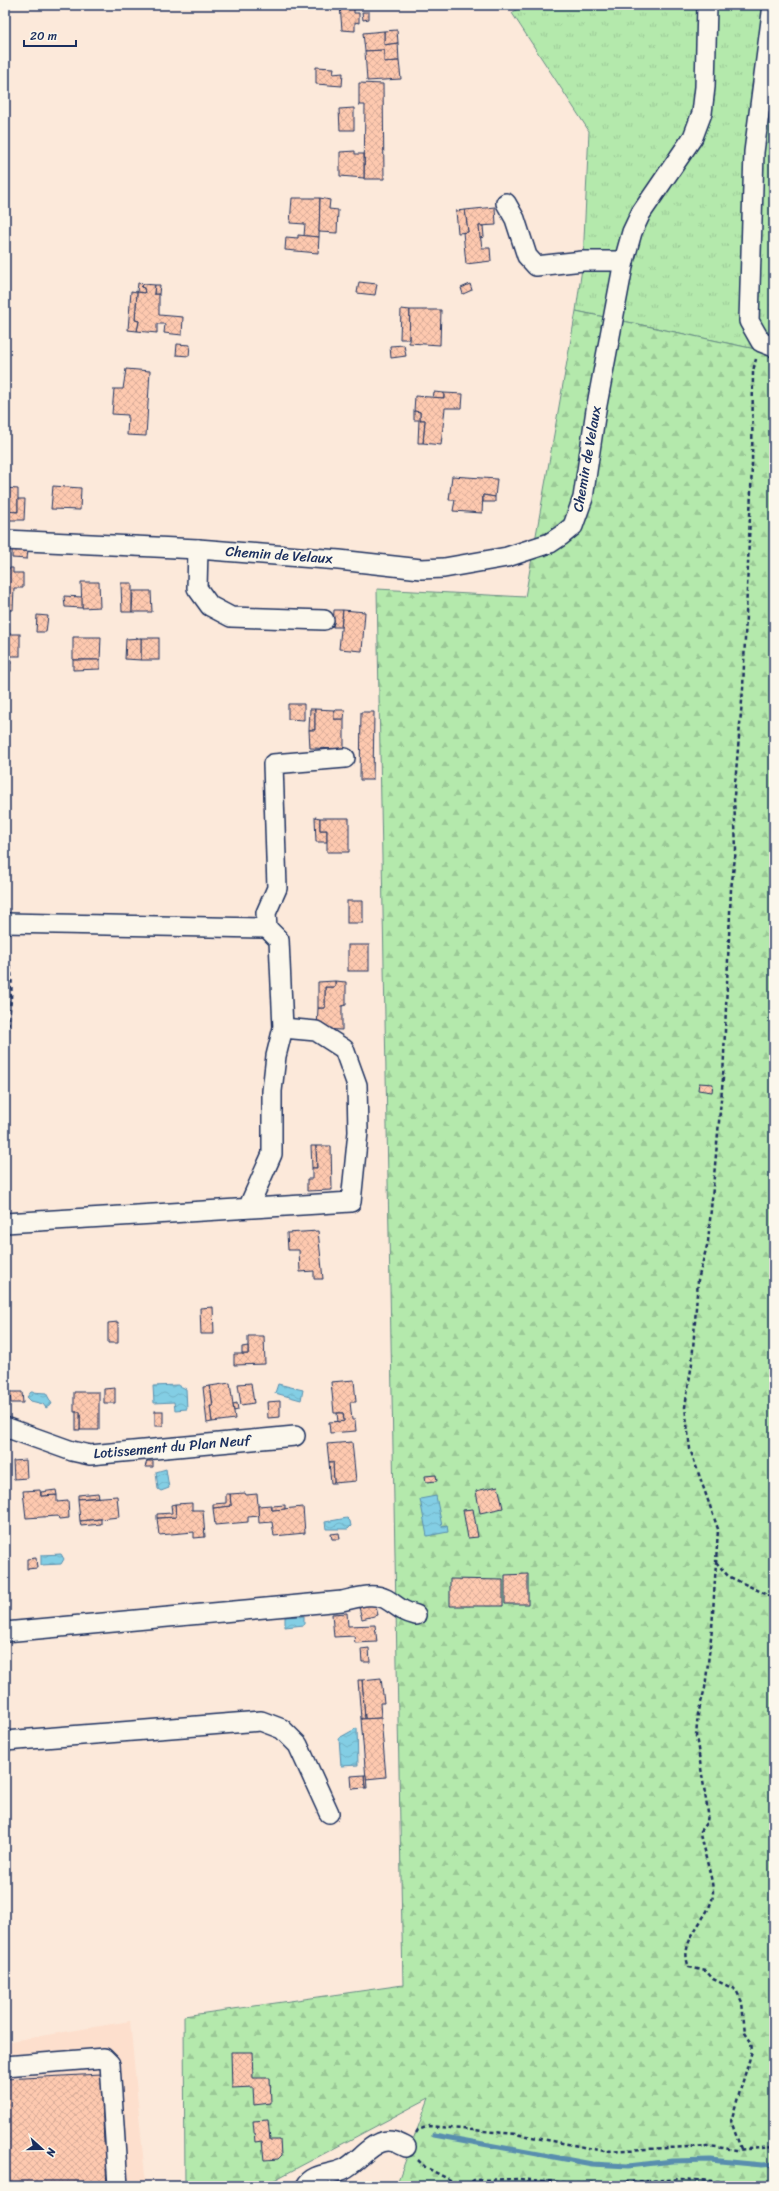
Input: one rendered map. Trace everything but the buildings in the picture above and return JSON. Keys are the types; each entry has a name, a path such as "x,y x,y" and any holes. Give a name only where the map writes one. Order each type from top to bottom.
{"street":[{"name":"Chemin de Velaux","path":"5,540 198,549 429,569 444,568 507,557 550,543 562,535 573,526 583,498 596,410 624,261 632,232 641,213 693,138 698,125 705,87 707,5"},
{"path":"768,344 749,321 754,152 773,5"},
{"path":"506,203 515,219 527,256 536,266 583,261 624,261"},
{"path":"198,549 197,588 210,606 231,618 324,620"},
{"path":"248,1208 272,1154 272,1091 276,1056 283,1028 279,940 267,928 266,913 277,888 273,764 345,758"},
{"path":"5,923 267,928"},
{"path":"5,1223 351,1202 358,1132 357,1084 344,1049 316,1032 283,1028"},
{"name":"Lotissement du Plan Neuf","path":"5,1427 72,1451 90,1455 295,1436"},
{"path":"5,1632 342,1601 375,1595 386,1599 407,1613 416,1615"},
{"path":"5,1741 262,1721 282,1729 298,1745 329,1813"},
{"path":"5,2066 104,2058 108,2060 110,2064 118,2186"},
{"path":"306,2186 309,2180 320,2175 333,2173 346,2168 382,2142 394,2141 406,2147"}],"path":[{"path":"741,2149 731,2121 752,2051 751,2042 745,2033 742,2002 736,1990 713,1979 706,1971 689,1967 685,1959 687,1946 713,1899 708,1861 700,1840 700,1831 707,1822 708,1814 696,1736 698,1714 705,1688 712,1630 718,1529 690,1449 685,1407 692,1363 698,1280 708,1242 723,1078 731,889 736,850 734,796 743,689 752,465 753,371 768,344"},
{"path":"5,953 10,962 11,974 8,1032"},
{"path":"716,1562 728,1576 774,1598"},
{"path":"462,2186 424,2166 406,2147 418,2130 429,2126 516,2134 604,2151 710,2146 741,2149 774,2147"},
{"path":"466,2186 474,2180 519,2179 570,2183 608,2183 681,2179 774,2184"}],"shaded area":[{"path":"130,2021 146,2186 5,2186 5,2042"}],"green space":[{"path":"523,5 774,5 774,353 576,311 583,261 589,131 512,13"},
{"path":"576,311 774,353 774,2186 396,2186 429,2098 263,2186 185,2186 184,2016 403,1985 377,589 525,597"}],"water":[{"path":"278,1384 303,1390 301,1400 275,1393"},
{"path":"178,1385 186,1389 187,1409 175,1410 174,1402 154,1403 153,1386"},
{"path":"31,1392 46,1393 52,1404 46,1408 43,1404 31,1401 27,1397"},
{"path":"166,1469 169,1488 161,1491 158,1489 156,1472"},
{"path":"436,1496 442,1526 447,1525 448,1532 427,1536 420,1499"},
{"path":"347,1518 350,1521 351,1526 348,1529 326,1529 325,1522"},
{"path":"61,1554 64,1559 61,1564 41,1565 41,1555"},
{"path":"304,1616 304,1625 285,1627 285,1617"},
{"path":"357,1728 358,1765 341,1766 339,1738"}],"waterway":[{"path":"434,2135 592,2164 628,2166 673,2161 710,2160 762,2165 774,2164"}]}
